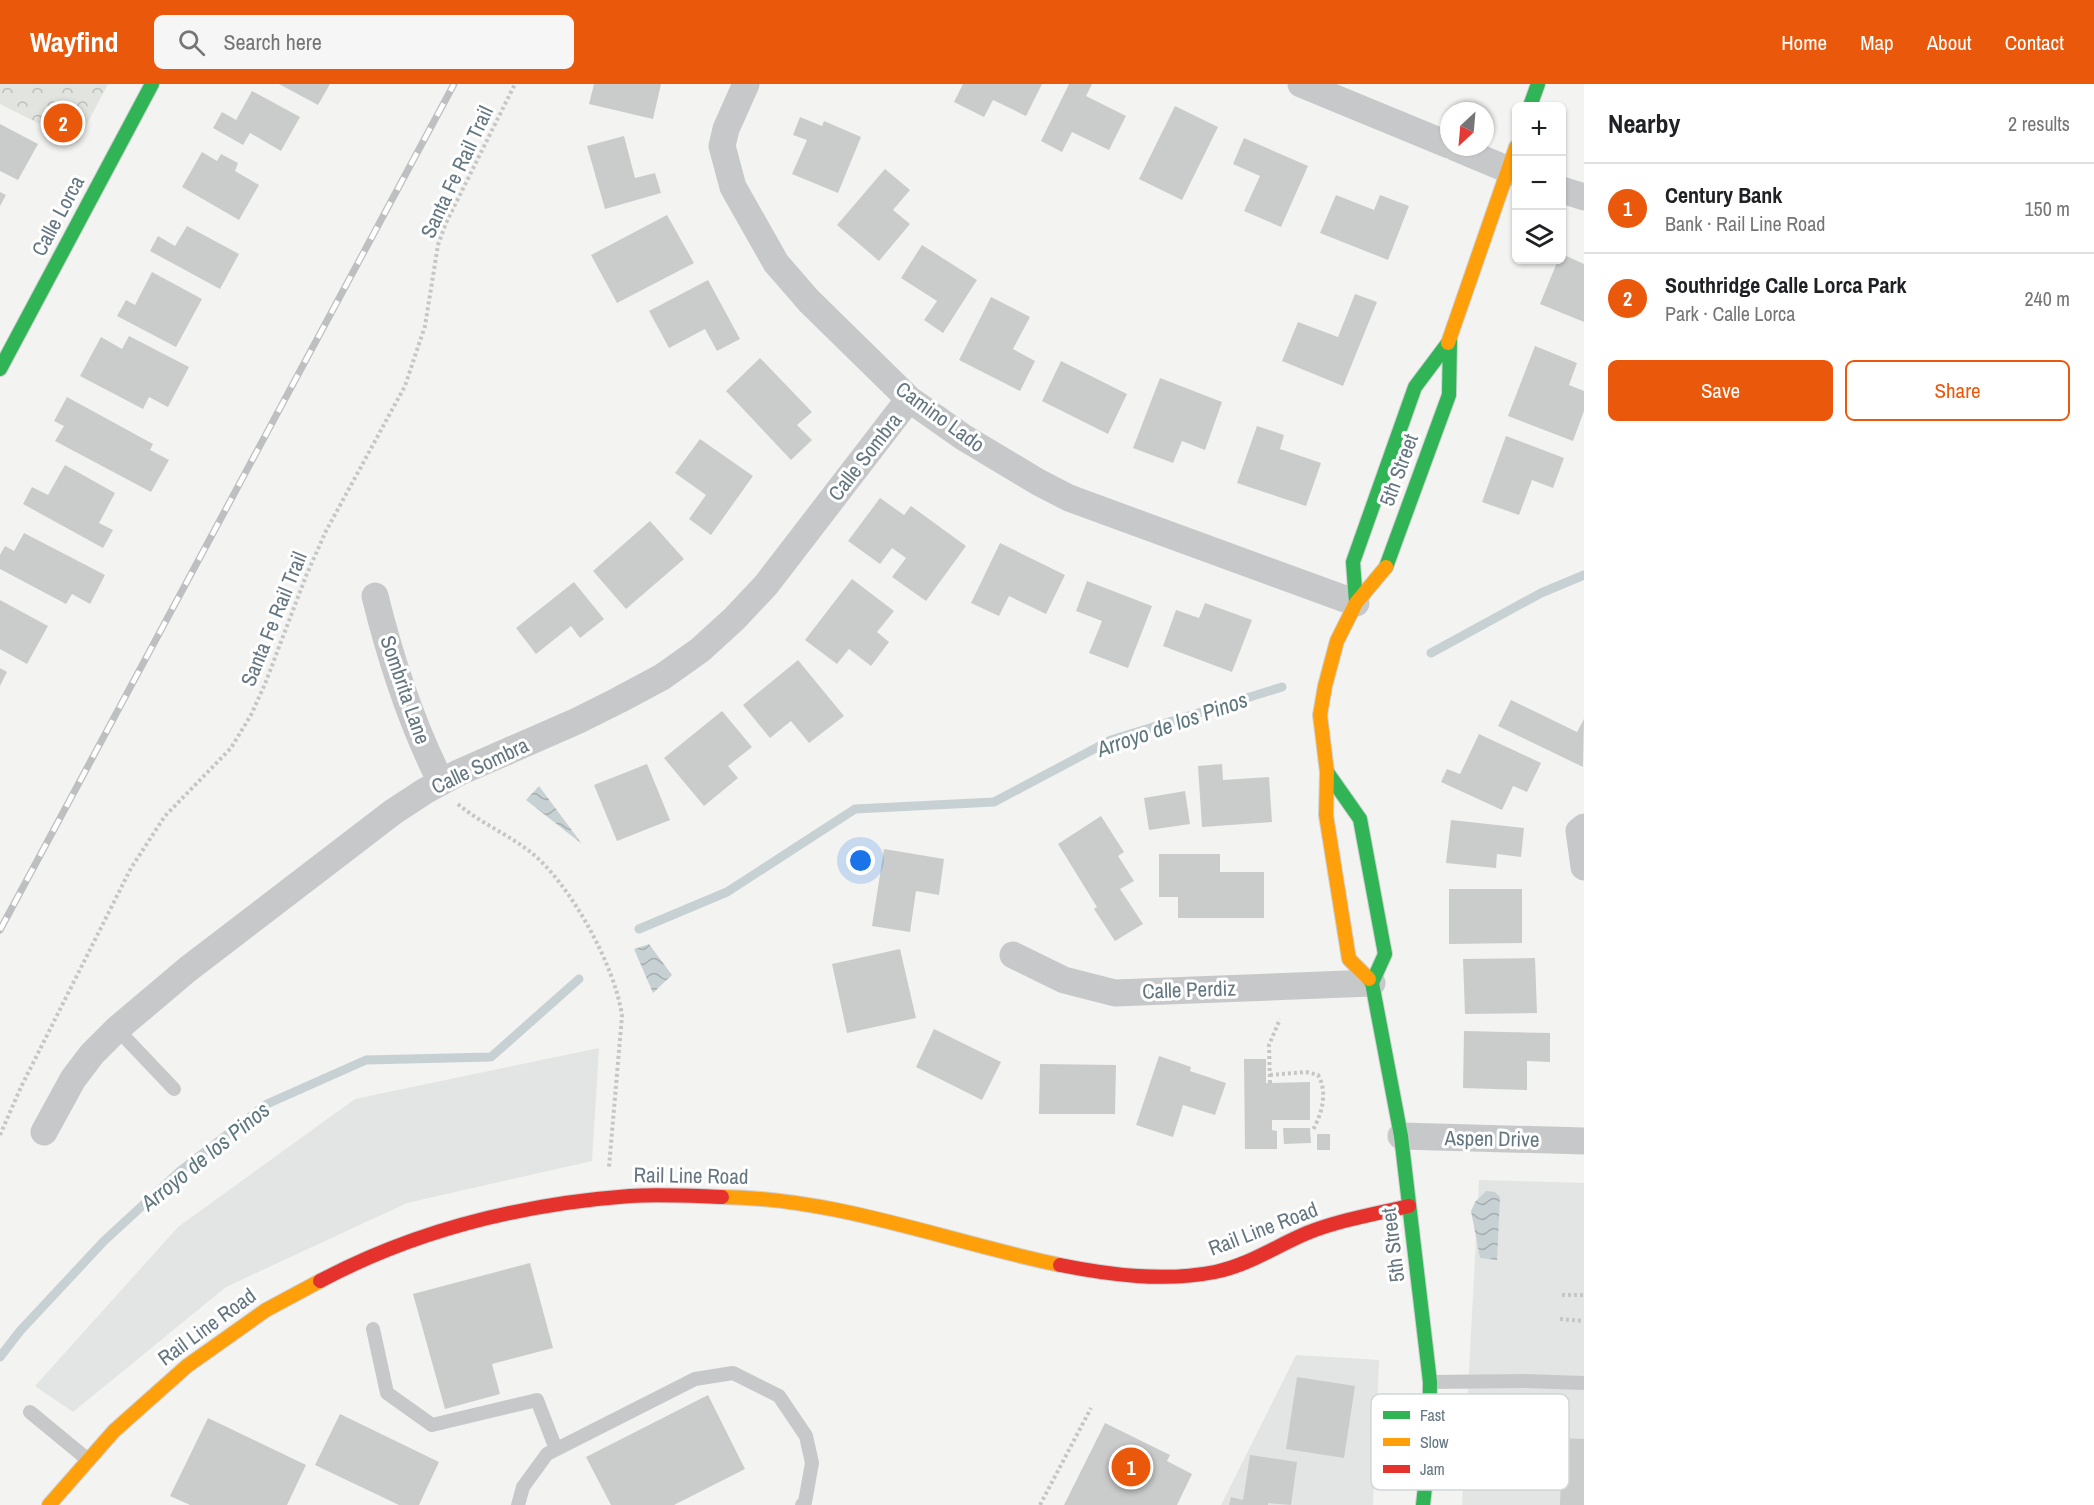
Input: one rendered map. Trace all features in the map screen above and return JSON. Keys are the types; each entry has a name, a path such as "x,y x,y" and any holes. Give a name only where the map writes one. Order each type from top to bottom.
{"street":[{"name":"Calle Lorca","path":"0,369 152,84"},
{"name":"Camino Lado","path":"746,84 726,129 722,146 733,187 776,263 808,301 909,399 963,437 1069,498 1356,603"},
{"path":"1302,84 1440,141"},
{"path":"1531,102 1538,84"},
{"path":"1488,156 1512,162"},
{"name":"5th Street","path":"1356,603 1353,562 1415,387 1449,340 1512,168"},
{"path":"1566,191 1584,197"},
{"name":"5th Street","path":"1430,1394 1401,1136 1372,983 1349,959 1326,815 1327,772 1320,715 1337,641 1356,603 1385,571 1449,395 1449,340"},
{"name":"Calle Sombra","path":"44,1132 73,1079 92,1054 117,1029 188,969 383,819 441,782 619,700 662,677 700,650 734,620 766,585 909,399"},
{"name":"Sombrita Lane","path":"375,596 395,672 417,731 441,782"},
{"name":"5th Street","path":"1327,772 1360,819 1385,954 1372,983"},
{"path":"1584,827 1579,831 1584,867"},
{"name":"Calle Perdiz","path":"1013,955 1064,980 1115,993 1372,983"},
{"name":"Aspen Drive","path":"1401,1136 1584,1141"},
{"name":"Rail Line Road","path":"49,1505 87,1459 139,1406 225,1337 277,1303 318,1280 375,1253 424,1235 521,1210 606,1196 697,1194 809,1205 923,1230 1039,1261 1122,1274 1165,1277 1201,1275 1234,1267 1314,1230 1342,1221 1409,1206"},
{"name":"5th Street","path":"1424,1505 1425,1490"}],"lane":[{"path":"117,1029 174,1089"},
{"path":"373,1329 387,1394 432,1425 537,1400 556,1449"},
{"path":"518,1505 523,1487 547,1454 695,1379 733,1373 779,1396 806,1436 812,1463 805,1502 802,1505"},
{"path":"1430,1382 1584,1383"},
{"path":"30,1412 87,1459"}],"path":[{"name":"Santa Fe Rail Trail","path":"0,1135 21,1087 130,868 165,816 191,786 231,748 251,715 326,531 405,386 425,326 433,269 442,234 515,84"},
{"path":"441,782 453,799 528,850 563,885 614,980 620,996 622,1027 606,1196"},
{"path":"1270,1083 1269,1045 1280,1019"},
{"path":"1270,1075 1306,1072 1318,1075 1322,1082 1323,1101 1321,1115 1314,1130"},
{"path":"1562,1295 1584,1295"},
{"path":"1560,1319 1583,1321"},
{"path":"1040,1505 1091,1408"}],"shaded area":[{"path":"599,1048 592,1161 407,1203 226,1287 73,1412 35,1386 178,1227 355,1099"},
{"path":"1479,1180 1584,1183 1584,1505 1462,1505 1463,1490 1569,1490 1569,1394 1468,1394"},
{"path":"1296,1355 1379,1360 1378,1394 1371,1394 1373,1505 1221,1505"}],"green space":[{"path":"0,84 108,84 77,143 0,104"}],"water":[{"path":"539,786 582,844 526,800"},
{"path":"649,944 672,975 653,993 634,949"},
{"path":"1486,1191 1495,1192 1500,1197 1497,1260 1480,1258 1471,1211 1475,1202"}],"building":[{"path":"279,84 330,84 318,105"},
{"path":"594,84 661,84 653,119 589,104"},
{"path":"963,84 1042,84 1026,116 993,100 984,117 954,102"},
{"path":"1069,84 1092,84 1086,96 1126,116 1109,150 1072,132 1062,152 1041,141"},
{"path":"252,91 300,117 281,151 250,133 243,145 213,128 222,112 236,120"},
{"path":"1175,106 1218,127 1182,200 1139,179"},
{"path":"800,117 822,126 824,121 861,137 838,193 792,174 807,140 793,135"},
{"path":"0,124 38,144 18,180 0,171"},
{"path":"624,136 635,178 655,173 661,193 605,209 587,146"},
{"path":"1244,138 1308,166 1281,227 1244,211 1260,176 1233,164"},
{"path":"202,152 217,161 221,154 238,163 235,171 259,185 239,220 182,187"},
{"path":"885,169 910,190 893,210 910,224 879,261 837,225"},
{"path":"0,192 6,195 0,206"},
{"path":"1336,195 1374,210 1380,195 1409,206 1388,260 1320,233"},
{"path":"667,215 694,263 617,303 591,255"},
{"path":"187,226 239,254 220,289 150,251 158,236 175,246"},
{"path":"922,245 977,280 943,333 924,320 937,301 901,278"},
{"path":"1566,256 1584,264 1584,322 1540,304 1556,264 1566,264"},
{"path":"152,272 202,299 176,347 117,316 126,300 135,305"},
{"path":"708,280 740,339 717,351 705,329 669,348 649,311"},
{"path":"1355,294 1377,302 1343,386 1282,361 1298,322 1338,337"},
{"path":"991,297 1030,317 1013,349 1035,361 1020,391 959,360"},
{"path":"129,336 189,367 168,407 149,397 143,409 80,376 101,337 122,349"},
{"path":"1535,346 1577,363 1569,385 1584,391 1584,411 1573,441 1508,416"},
{"path":"760,358 812,412 797,425 812,440 791,460 726,391"},
{"path":"1061,361 1127,394 1108,434 1042,401"},
{"path":"1160,378 1222,402 1205,450 1182,441 1173,463 1133,448"},
{"path":"67,397 153,444 150,450 169,460 151,492 55,441 64,426 54,421"},
{"path":"1257,426 1284,435 1280,449 1321,463 1306,506 1237,483"},
{"path":"1506,436 1564,458 1553,488 1532,480 1519,515 1482,502"},
{"path":"700,439 753,476 711,535 689,519 706,495 675,473"},
{"path":"65,465 115,493 99,523 113,530 103,548 23,504 32,487 48,495"},
{"path":"880,498 904,515 911,506 966,546 926,601 892,577 906,558 892,548 880,564 848,541"},
{"path":"650,521 684,559 626,609 593,571"},
{"path":"24,533 105,575 90,604 72,594 66,604 0,569 0,555 5,546 14,551"},
{"path":"1000,543 1065,575 1046,614 1009,596 999,616 971,603"},
{"path":"852,579 894,611 877,632 889,642 871,666 849,649 837,664 805,640"},
{"path":"1087,581 1152,606 1128,668 1089,653 1102,621 1076,611"},
{"path":"574,582 604,619 580,638 571,626 536,654 516,628"},
{"path":"0,600 48,626 27,664 0,649"},
{"path":"1205,603 1252,620 1232,672 1163,646 1176,610 1199,618"},
{"path":"798,660 844,716 809,743 791,721 770,738 743,705"},
{"path":"0,668 7,672 0,686"},
{"path":"1511,700 1577,732 1584,719 1583,767 1498,726"},
{"path":"722,711 752,747 728,766 738,778 704,806 664,758"},
{"path":"1479,734 1541,763 1527,792 1513,786 1502,810 1441,782 1447,769 1460,774"},
{"path":"647,764 670,820 617,841 594,785"},
{"path":"1222,764 1223,780 1269,777 1272,822 1202,827 1198,766"},
{"path":"1185,791 1190,824 1149,830 1144,798"},
{"path":"1101,816 1124,852 1118,856 1134,881 1120,889 1143,924 1115,941 1094,909 1097,907 1058,844"},
{"path":"1451,820 1524,828 1521,857 1497,854 1496,868 1446,863"},
{"path":"884,849 944,859 939,895 916,891 910,932 872,926"},
{"path":"1159,854 1220,854 1220,872 1264,872 1264,918 1178,918 1178,897 1159,897"},
{"path":"1449,889 1522,889 1522,943 1449,944"},
{"path":"900,949 916,1018 847,1033 832,964"},
{"path":"1535,958 1537,1013 1465,1014 1463,959"},
{"path":"934,1029 1001,1062 982,1100 916,1067"},
{"path":"1464,1031 1550,1033 1550,1062 1527,1061 1527,1090 1463,1088"},
{"path":"1159,1056 1191,1067 1190,1071 1226,1083 1215,1115 1183,1105 1173,1137 1136,1125"},
{"path":"1244,1059 1266,1059 1266,1083 1310,1082 1310,1120 1272,1120 1272,1130 1277,1131 1277,1149 1245,1149"},
{"path":"1040,1064 1116,1065 1115,1114 1039,1114"},
{"path":"1283,1128 1310,1128 1311,1143 1284,1144"},
{"path":"1317,1134 1330,1134 1330,1150 1317,1150"},
{"path":"530,1263 553,1348 492,1364 500,1394 445,1409 413,1294"},
{"path":"1297,1377 1355,1386 1344,1458 1286,1449"},
{"path":"708,1395 745,1469 674,1505 611,1505 586,1457"},
{"path":"340,1414 439,1462 419,1505 399,1505 315,1465"},
{"path":"208,1418 306,1465 287,1505 190,1505 170,1496"},
{"path":"1105,1423 1170,1455 1167,1461 1192,1474 1177,1505 1064,1505"},
{"path":"1569,1438 1584,1439 1584,1505 1560,1505 1561,1490 1569,1490"},
{"path":"1250,1455 1297,1462 1291,1505 1268,1503 1268,1505 1229,1505 1231,1497 1243,1500"}],"waterway":[{"name":"Arroyo de los Pinos","path":"1431,653 1541,593 1584,575"},
{"name":"Arroyo de los Pinos","path":"639,929 727,892 855,809 994,802 1111,740 1282,687"},
{"name":"Arroyo de los Pinos","path":"0,1357 20,1331 104,1241 180,1171 267,1104 366,1060 491,1057 579,979"}],"railway":[{"path":"0,930 454,84"}],"traffic: fast":[{"path":"0,369 152,84"},
{"path":"1531,102 1538,84"},
{"path":"1386,567 1449,395 1450,341"},
{"path":"1356,603 1353,562 1415,387 1448,343"},
{"path":"1327,772 1360,819 1385,954 1372,983"},
{"path":"1369,979 1372,983 1401,1136 1430,1394"},
{"path":"1423,1505 1425,1490"}],"traffic: slow":[{"path":"1448,343 1513,156"},
{"path":"1369,979 1349,959 1326,815 1327,772 1320,715 1337,641 1356,603 1386,567"},
{"path":"722,1197 765,1199 850,1213 1060,1265"},
{"path":"49,1505 114,1431 187,1366 266,1310 320,1281"}],"traffic: jam":[{"path":"320,1281 394,1247 471,1222 510,1213 550,1205 630,1196 722,1197"},
{"path":"1060,1265 1098,1272 1157,1277 1215,1272 1251,1260 1319,1228 1409,1206"}],"place":[{"name":"Southridge Calle Lorca Park","path":"63,123"},
{"name":"Century Bank","path":"1131,1467"}]}
